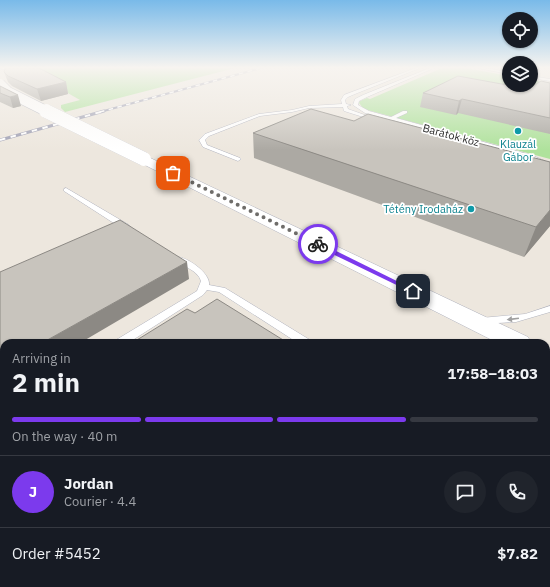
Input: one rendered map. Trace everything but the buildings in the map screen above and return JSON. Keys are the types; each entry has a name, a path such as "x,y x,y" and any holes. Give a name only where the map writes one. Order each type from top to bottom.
{"street":[{"path":"15,95 511,339"}],"lane":[{"path":"344,105 343,100 348,95"},
{"path":"238,159 205,146 202,140 207,135 259,115 292,111 309,107 355,104 357,100 368,95"},
{"name":"Barátok köz","path":"355,104 367,112 529,156 549,165"},
{"name":"Barátok köz","path":"344,105 346,110 384,123 521,160 549,165"},
{"path":"384,123 404,112"},
{"path":"66,190 131,230"},
{"path":"126,339 200,293 206,287 206,280 202,274 170,254"},
{"path":"206,287 222,290 300,339"},
{"path":"474,321 513,320 535,315 550,309"}],"green space":[{"path":"72,95 129,95 65,112 61,108 61,105 80,100"},
{"path":"378,95 550,95 550,159 364,109 359,103 367,98 370,99"}],"railway":[{"path":"100,112 161,95"},
{"path":"0,140 104,111"}],"way so far":[{"path":"173,173 318,244"}],"place":[{"name":"Klauzál Gábor","path":"518,131"},
{"name":"Tétény Irodaház","path":"471,209"}],"route":[{"path":"318,244 413,291"}]}
